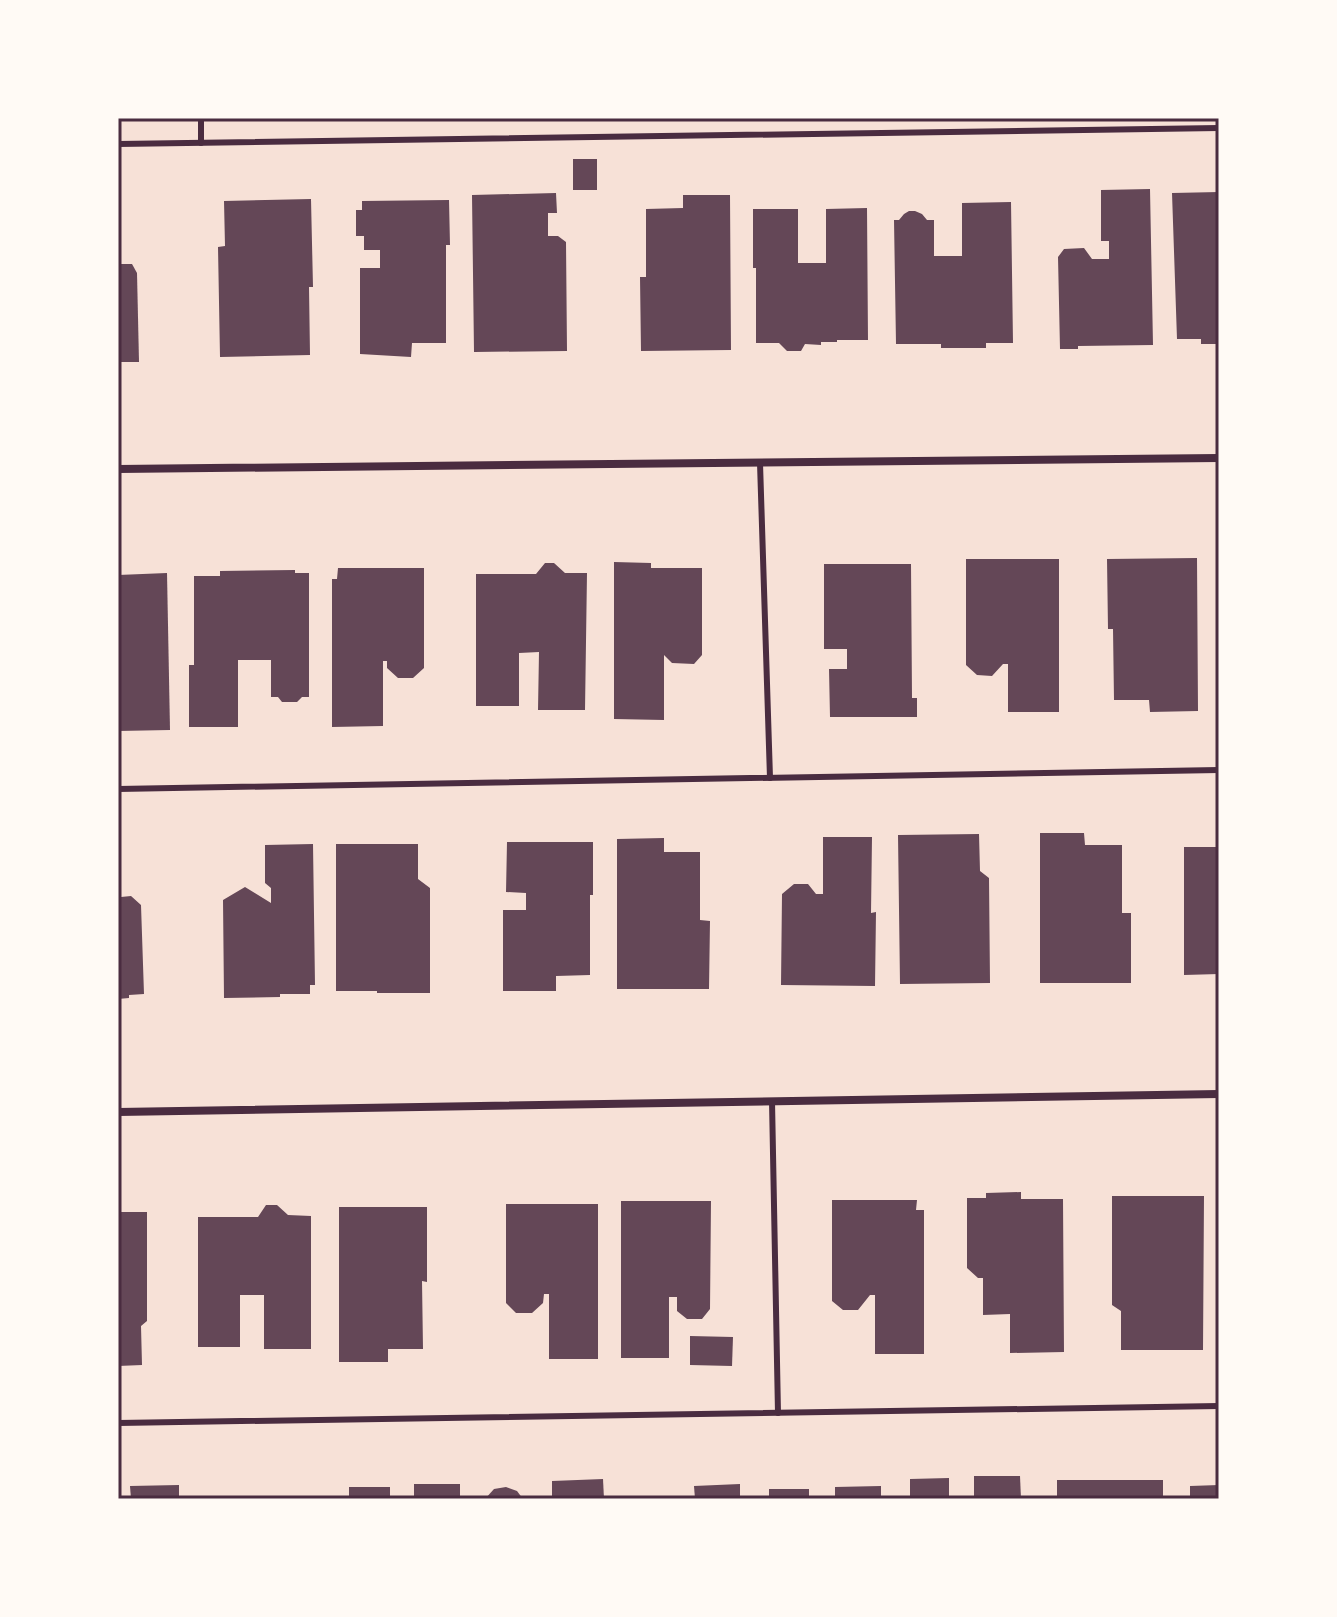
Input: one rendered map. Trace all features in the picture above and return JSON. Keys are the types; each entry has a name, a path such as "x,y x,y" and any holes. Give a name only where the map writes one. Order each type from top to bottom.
{"street":[{"path":"118,469 1219,458"},
{"path":"118,1112 1219,1094"}],"lane":[{"path":"201,118 201,143"},
{"path":"118,144 1219,128"},
{"path":"760,463 770,778"},
{"path":"118,789 1219,770"},
{"path":"772,1101 778,1413"},
{"path":"118,1423 1219,1406"}],"building":[{"path":"573,159 597,159 597,190 573,190"},
{"path":"1150,189 1153,345 1060,349 1058,257 1064,249 1084,248 1092,259 1109,259 1109,241 1101,241 1101,190"},
{"path":"1219,192 1219,344 1201,344 1201,339 1177,339 1172,193"},
{"path":"556,193 557,213 548,213 548,236 558,236 566,242 567,351 474,352 472,195"},
{"path":"683,195 730,195 731,350 641,351 640,277 646,277 646,209 683,208"},
{"path":"311,199 313,287 309,287 310,355 220,357 218,247 225,246 224,201"},
{"path":"449,200 446,343 412,343 411,357 360,354 360,268 380,268 380,250 364,250 364,236 356,236 356,210 362,210 362,201"},
{"path":"1011,202 1013,343 986,343 986,348 896,344 894,220 915,211 927,220 934,220 934,256 962,256 962,203"},
{"path":"867,208 868,340 805,344 801,351 787,351 779,343 756,343 753,209 798,209 798,263 826,263 826,209"},
{"path":"118,264 132,264 137,273 139,362 118,362"},
{"path":"1197,558 1198,711 1150,712 1149,700 1114,700 1113,629 1108,629 1107,559"},
{"path":"966,559 1059,559 1059,712 1008,712 1008,664 1003,664 992,676 977,675 966,665"},
{"path":"614,562 651,563 651,568 702,568 702,655 694,664 672,663 664,655 664,720 614,719"},
{"path":"545,563 554,563 565,573 587,573 585,710 538,710 539,652 519,653 519,706 476,706 476,574 536,574"},
{"path":"824,564 911,564 912,698 917,698 917,717 830,717 829,669 847,669 847,649 824,649"},
{"path":"338,568 424,568 424,668 413,678 398,678 387,668 387,661 383,661 383,726 332,727 332,579 337,579"},
{"path":"295,570 295,573 309,573 309,697 302,697 297,702 282,702 278,697 271,697 271,660 238,660 238,727 189,727 189,665 194,665 194,576 220,576 220,571"},
{"path":"167,573 170,730 118,731 118,575"},
{"path":"1040,833 1084,833 1085,845 1122,845 1122,913 1131,913 1131,983 1040,983"},
{"path":"979,834 980,871 989,878 990,983 900,984 898,835"},
{"path":"823,837 872,837 871,913 876,912 875,986 781,985 782,894 794,884 808,884 816,894 823,894"},
{"path":"664,838 664,852 700,852 700,920 710,921 709,989 617,989 617,839"},
{"path":"507,842 593,842 590,975 556,976 556,991 503,991 503,910 526,910 526,893 506,892"},
{"path":"313,844 315,985 310,985 310,994 224,998 223,900 245,887 271,903 271,888 265,883 265,845"},
{"path":"336,844 418,844 418,879 430,888 430,993 336,991"},
{"path":"1184,847 1219,847 1219,974 1184,975"},
{"path":"131,896 141,905 144,994 118,999 118,900"},
{"path":"1021,1192 1021,1199 1063,1199 1064,1352 1010,1353 1010,1314 983,1315 983,1278 978,1278 967,1268 967,1198 986,1198 986,1193"},
{"path":"1112,1196 1204,1196 1203,1350 1121,1350 1121,1311 1112,1305"},
{"path":"832,1200 917,1200 916,1210 924,1210 924,1354 875,1354 875,1295 870,1295 858,1310 843,1310 832,1301"},
{"path":"621,1201 711,1201 710,1309 702,1319 687,1319 677,1311 677,1297 669,1297 669,1358 621,1358"},
{"path":"506,1204 598,1204 598,1359 549,1359 549,1294 544,1294 543,1303 532,1313 516,1313 506,1303"},
{"path":"266,1205 277,1205 288,1215 311,1216 311,1349 264,1349 264,1295 240,1295 240,1347 198,1347 198,1217 258,1217"},
{"path":"339,1207 427,1207 427,1282 422,1281 423,1349 388,1349 388,1362 339,1362"},
{"path":"118,1212 147,1212 147,1321 141,1326 142,1365 118,1366"},
{"path":"690,1336 733,1337 732,1366 690,1365"},
{"path":"974,1476 1020,1476 1021,1499 974,1499"},
{"path":"949,1478 949,1499 910,1499 910,1479"},
{"path":"603,1479 604,1499 552,1499 552,1481"},
{"path":"1057,1480 1163,1480 1163,1499 1057,1499"},
{"path":"414,1484 460,1484 460,1499 414,1499"},
{"path":"740,1484 740,1499 695,1499 694,1486"},
{"path":"179,1485 179,1499 131,1499 130,1486"},
{"path":"1219,1485 1219,1499 1190,1499 1190,1486"},
{"path":"881,1486 881,1499 835,1499 835,1487"},
{"path":"349,1487 390,1487 390,1499 349,1499"},
{"path":"506,1487 517,1491 523,1499 485,1499 494,1489"},
{"path":"769,1489 809,1489 809,1499 769,1499"}]}
